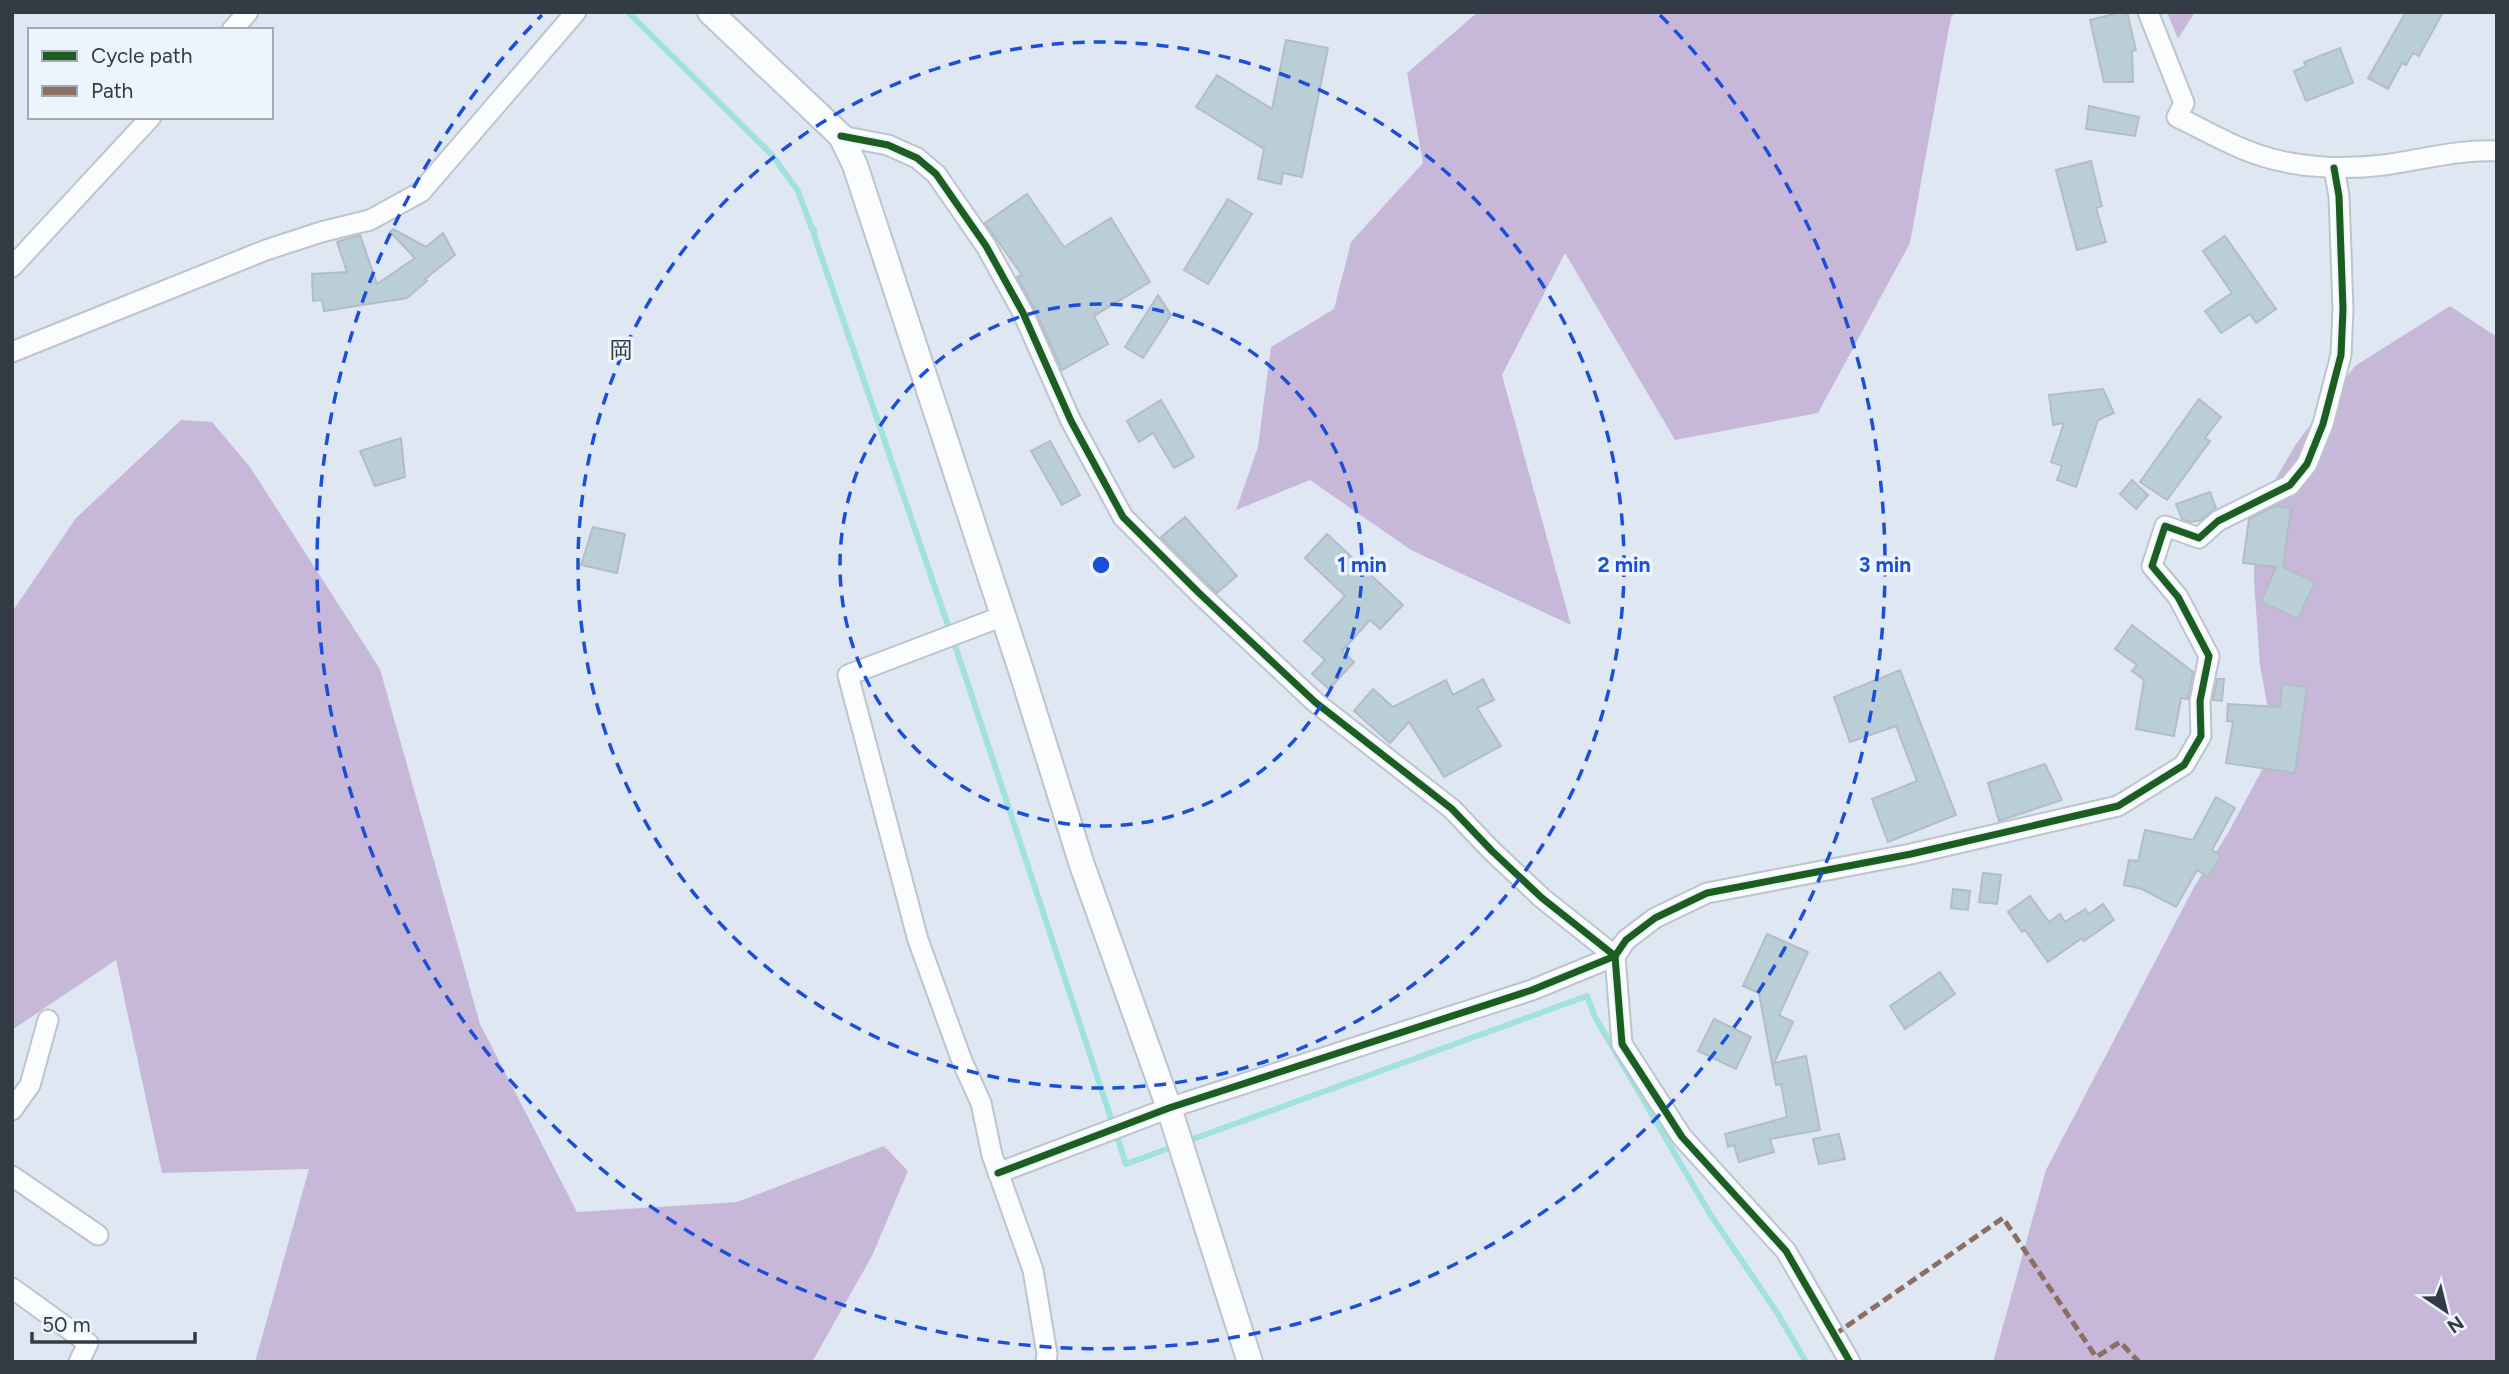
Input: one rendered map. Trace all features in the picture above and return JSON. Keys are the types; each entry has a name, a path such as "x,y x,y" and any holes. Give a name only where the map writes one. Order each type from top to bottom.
{"street":[{"path":"234,28 248,12"},
{"path":"12,352 267,250 321,232 370,220 421,192 576,12"},
{"path":"710,12 841,136 855,164 1082,865 1169,1108 1250,1362"},
{"path":"2148,12 2183,103 2177,117 2256,154 2288,162 2334,167 2385,165 2412,159 2497,151"},
{"path":"12,267 149,119"},
{"path":"841,136 888,145 917,158 936,174 986,246 1023,313 1071,421 1123,517 1315,702 1452,809 1542,898 1615,956 1622,1044 1682,1137 1786,1251 1850,1362"},
{"path":"998,1173 1169,1108 1532,990 1615,956 1626,940 1655,918 1707,893 1911,854 2118,806 2184,765 2201,736 2200,701 2208,656 2178,597 2152,566 2165,526 2200,538 2218,521 2290,485 2307,464 2323,424 2341,355 2342,272 2339,197 2334,167"},
{"path":"1003,616 848,675 918,940 962,1061 981,1103 998,1173 1032,1270 1047,1354 1046,1362"},
{"path":"12,1110 30,1085 48,1020"},
{"path":"12,1176 98,1235"},
{"path":"12,1288 88,1343 79,1362"}],"shaded area":[{"path":"1478,12 1956,12 1951,17 1910,243 1818,413 1675,440 1565,253 1502,375 1571,625 1411,550 1310,480 1236,510 1258,447 1271,347 1334,309 1351,242 1423,163 1407,73"},
{"path":"2167,12 2195,12 2178,39"},
{"path":"2450,306 2497,337 2497,1362 1993,1362 2046,1170 2194,887 2228,833 2275,746 2260,666 2254,581 2255,514 2296,444 2355,366"},
{"path":"181,420 212,422 250,467 380,669 480,1024 577,1212 737,1202 884,1146 908,1171 872,1256 812,1362 255,1362 309,1169 162,1173 116,960 12,1030 12,612 76,518"}],"building":[{"path":"2127,12 2136,50 2132,51 2133,82 2104,82 2090,20"},
{"path":"2406,12 2443,12 2419,56 2413,53 2406,65 2402,63 2388,89 2368,78"},
{"path":"1286,40 1328,48 1302,177 1283,173 1281,184 1258,179 1264,149 1196,107 1217,75 1272,109"},
{"path":"2340,48 2353,83 2306,101 2294,71 2306,66 2304,62"},
{"path":"2089,106 2139,117 2135,136 2086,129"},
{"path":"2091,161 2102,206 2096,208 2106,242 2077,250 2056,170"},
{"path":"1027,194 1064,247 1111,218 1150,282 1094,316 1108,344 1062,370 1017,277 1022,275 985,223"},
{"path":"1228,199 1252,214 1208,284 1184,270"},
{"path":"393,229 426,247 443,233 455,255 425,279 427,281 407,298 324,311 322,300 313,301 312,274 347,272 337,242 360,235 377,284 415,258 390,232"},
{"path":"2225,236 2276,309 2256,323 2250,314 2221,333 2205,311 2232,293 2203,251"},
{"path":"1158,295 1171,315 1143,358 1125,347"},
{"path":"2103,389 2114,413 2098,420 2076,487 2057,480 2062,466 2051,462 2064,423 2053,425 2049,395"},
{"path":"2199,399 2221,417 2205,438 2210,441 2167,500 2140,482"},
{"path":"1161,400 1194,457 1174,468 1153,433 1139,442 1127,421"},
{"path":"401,438 405,477 375,486 360,451"},
{"path":"1050,441 1080,495 1062,505 1031,451"},
{"path":"2132,480 2148,495 2136,509 2120,494"},
{"path":"2210,492 2216,508 2201,520 2191,522 2182,519 2176,504"},
{"path":"2275,506 2291,508 2283,567 2315,582 2298,619 2261,602 2276,567 2243,563 2249,519"},
{"path":"1185,517 1237,576 1217,593 1161,537"},
{"path":"593,527 625,534 617,573 581,565"},
{"path":"1327,534 1403,605 1380,629 1370,620 1342,651 1354,662 1329,689 1312,674 1325,660 1304,641 1345,596 1305,558"},
{"path":"2132,625 2193,672 2188,699 2181,698 2174,736 2136,729 2144,680 2132,671 2137,665 2115,649"},
{"path":"1900,670 1956,815 1888,842 1872,799 1917,781 1896,726 1850,742 1834,697"},
{"path":"1483,679 1494,700 1477,708 1501,746 1444,777 1409,722 1390,743 1354,711 1373,689 1393,707 1446,680 1453,695"},
{"path":"2217,679 2224,679 2222,701 2213,700"},
{"path":"2282,684 2307,687 2295,773 2226,763 2233,722 2227,721 2228,704 2280,707"},
{"path":"2045,764 2062,800 1999,821 1988,783"},
{"path":"2216,797 2235,808 2212,850 2221,856 2208,877 2197,870 2176,907 2142,889 2124,885 2129,860 2138,861 2145,830 2193,840"},
{"path":"1983,873 2001,875 1997,904 1979,902"},
{"path":"1953,889 1970,891 1968,910 1951,908"},
{"path":"2030,896 2049,922 2060,914 2065,922 2085,909 2089,914 2103,904 2114,920 2048,962 2008,912"},
{"path":"1767,934 1808,952 1779,1015 1793,1022 1774,1063 1806,1056 1820,1130 1770,1139 1774,1152 1739,1162 1734,1145 1728,1147 1725,1134 1787,1117 1781,1084 1776,1085 1759,993 1743,986"},
{"path":"1940,972 1955,994 1905,1029 1890,1006"},
{"path":"1714,1019 1751,1037 1736,1069 1698,1051"},
{"path":"1839,1134 1845,1159 1819,1164 1813,1139"}],"waterway":[{"path":"628,12 772,155 798,191 814,229 965,675 1126,1164 1175,1146"},
{"path":"1185,1142 1587,996 1595,1017 1710,1214 1778,1314 1806,1362"}],"marked path":[{"path":"1834,1335 2003,1218 2096,1357 2120,1342 2139,1362"}],"cycle path":[{"path":"841,136 888,145 917,158 936,174 986,246 1023,313 1071,421 1123,517 1315,702 1452,809 1542,898 1615,956 1622,1044 1682,1137 1786,1251 1850,1362"},
{"path":"998,1173 1169,1108 1532,990 1615,956 1626,940 1655,918 1707,893 1911,854 2118,806 2184,765 2201,736 2200,701 2209,656 2178,597 2152,566 2165,526 2199,538 2218,521 2290,485 2307,464 2323,424 2341,355 2343,309 2339,196 2334,168"}],"district":[{"name":"岡","path":"621,350"}]}
